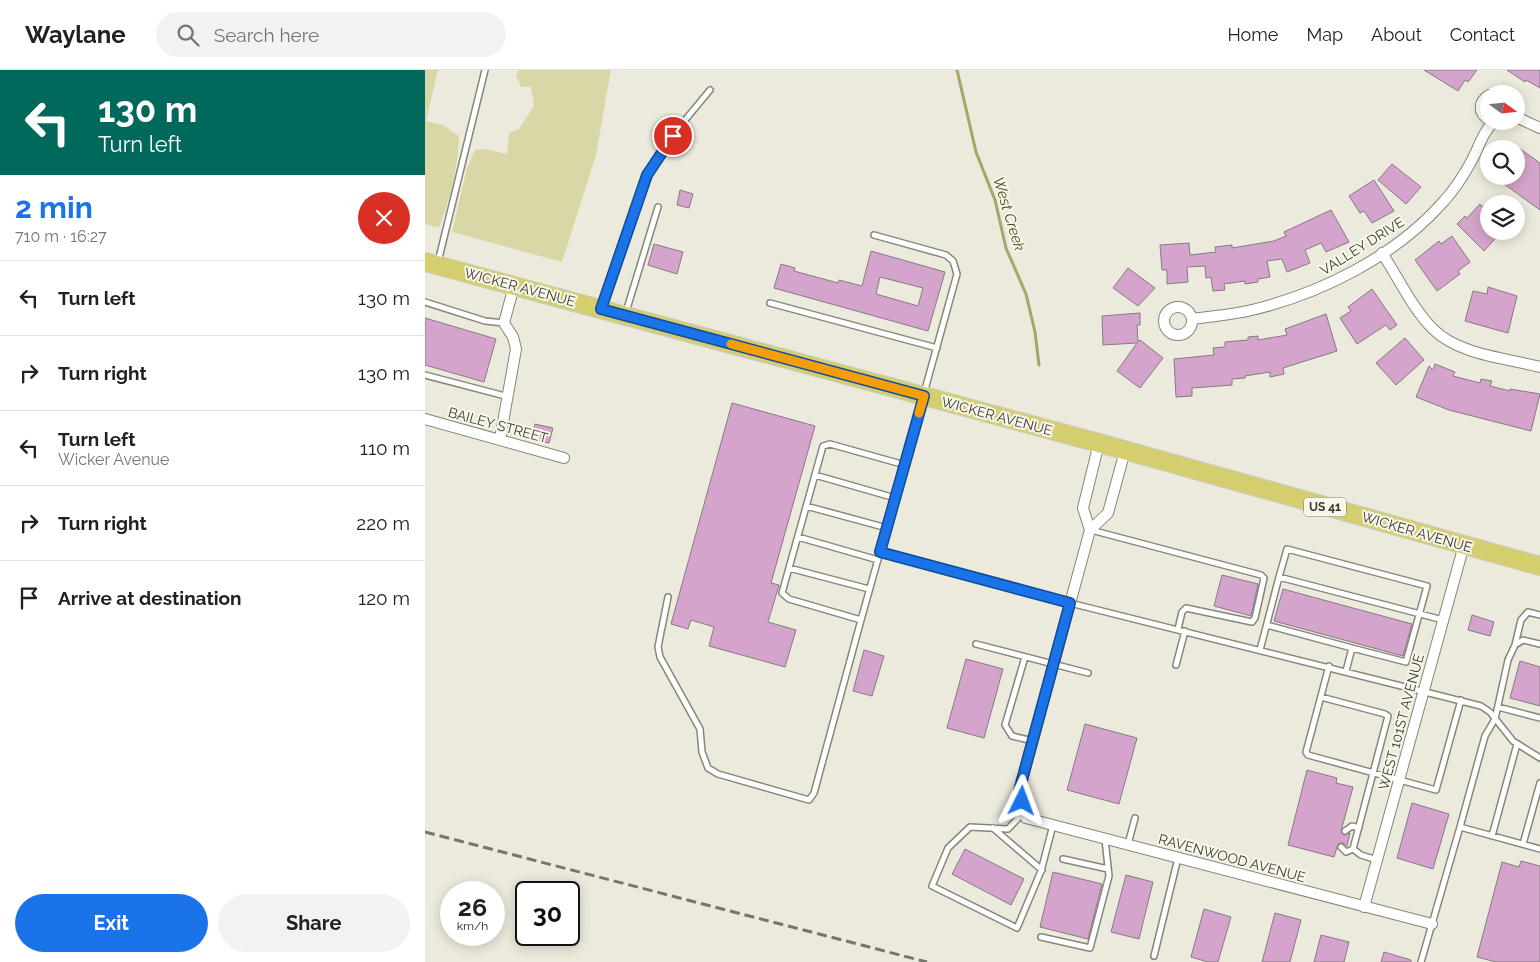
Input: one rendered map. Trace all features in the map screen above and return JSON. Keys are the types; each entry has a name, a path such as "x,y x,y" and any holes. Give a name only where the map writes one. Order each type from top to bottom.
{"highway":[{"name":"WICKER AVENUE","path":"431,264 1125,450 1540,566"}],"street":[{"path":"1525,121 1540,128"},
{"name":"VALLEY DRIVE","path":"1192,319 1251,310 1304,294 1347,274 1382,253 1412,232 1444,201 1466,170 1486,130"},
{"path":"1382,253 1427,322 1441,335 1464,347 1540,367"},
{"path":"500,439 516,350 513,337 504,323 514,286"},
{"name":"BAILEY STREET","path":"425,419 564,458"},
{"path":"1090,530 1083,508 1099,444"},
{"path":"1025,815 1019,791 1053,665 1090,530 1108,513 1125,450"},
{"name":"WEST 101ST AVENUE","path":"1364,907 1464,545"},
{"name":"RAVENWOOD AVENUE","path":"1025,815 1053,825 1105,839 1432,924"}],"lane":[{"path":"431,264 485,70"},
{"path":"601,309 647,175 681,125 710,90"},
{"path":"625,316 658,207"},
{"path":"668,597 658,648 660,657 699,729 702,752 708,768 718,774 809,800 814,793 957,274 953,261 946,255 874,235"},
{"path":"425,302 485,321 504,323"},
{"path":"771,303 937,348"},
{"path":"425,375 509,397"},
{"path":"861,620 789,599 782,593 823,446 829,444 905,465"},
{"path":"815,475 895,498"},
{"path":"806,506 887,528"},
{"path":"1090,530 1261,575 1264,578 1255,618 1252,622 1186,608 1182,612 1177,629"},
{"path":"798,537 878,560"},
{"path":"1260,650 1287,549 1427,586 1406,662 1267,625"},
{"path":"880,552 1070,603 1461,700 1486,708 1517,744 1540,758"},
{"path":"789,568 869,589"},
{"path":"1279,577 1443,620"},
{"path":"1421,962 1461,828 1485,736 1495,719 1508,660 1515,646 1523,615 1528,612 1540,616"},
{"path":"1176,665 1185,631"},
{"path":"1515,646 1523,640 1540,644"},
{"path":"976,644 1089,673"},
{"path":"1346,671 1352,648"},
{"path":"1025,657 1005,725 1012,736 1033,741"},
{"path":"1329,666 1306,752 1308,755 1436,790 1461,700"},
{"path":"1321,697 1388,716 1353,849"},
{"path":"1498,707 1540,718"},
{"path":"1491,836 1517,744"},
{"path":"1523,844 1540,783"},
{"path":"1025,815 1008,829 970,827 948,848 932,886 1017,928 1042,870 1053,825"},
{"path":"1128,845 1135,818"},
{"path":"1345,831 1352,826 1359,828"},
{"path":"992,828 1042,870"},
{"path":"1461,828 1540,849"},
{"path":"1041,937 1090,948 1108,882 1105,839"},
{"path":"1341,847 1346,852 1353,849"},
{"path":"1353,849 1361,855 1377,860"},
{"path":"1154,956 1178,858"},
{"path":"1063,859 1108,870"}],"shaded area":[{"path":"425,70 438,70 426,121 443,125 459,136 453,183 439,228 425,224"},
{"path":"519,70 611,70 596,155 562,262 452,232 467,168 475,150 484,149 507,154 509,133 519,129 534,106 531,87 521,87 516,75"}],"building":[{"path":"1424,70 1477,70 1468,82 1465,80 1458,91"},
{"path":"1507,70 1540,70 1540,88 1526,80 1525,82"},
{"path":"1525,152 1540,163 1540,210 1525,199 1525,195 1519,195 1505,185 1525,185"},
{"path":"1392,164 1421,187 1406,204 1378,180"},
{"path":"1374,180 1394,211 1372,223 1364,211 1360,213 1349,196"},
{"path":"680,190 693,194 689,208 677,205"},
{"path":"1480,204 1480,240 1494,240 1484,251 1457,224 1465,216 1467,218"},
{"path":"1331,210 1349,242 1326,252 1321,243 1305,250 1310,263 1287,272 1282,259 1267,261 1270,277 1258,279 1258,282 1245,284 1245,281 1224,284 1225,290 1213,291 1211,277 1206,278 1205,266 1187,267 1188,282 1167,284 1167,270 1162,270 1160,245 1189,243 1190,255 1216,252 1215,247 1232,245 1232,248 1274,241 1286,236 1284,232"},
{"path":"1452,236 1470,262 1458,271 1460,274 1437,291 1415,260 1439,241 1441,244"},
{"path":"654,244 683,252 677,274 648,265"},
{"path":"871,251 945,272 928,331 774,288 781,264 795,268 794,271 838,283 839,280 862,286","holes":["880,277 923,288 918,306 876,294"]},
{"path":"1128,268 1155,288 1138,306 1113,288"},
{"path":"1488,287 1517,296 1508,333 1465,321 1473,291 1487,294"},
{"path":"1372,289 1397,325 1390,330 1386,325 1357,344 1340,318 1351,311 1348,307"},
{"path":"1140,313 1140,325 1137,325 1138,342 1140,340 1163,358 1140,388 1117,371 1137,343 1103,345 1102,316"},
{"path":"1326,314 1337,351 1283,368 1284,374 1270,377 1270,372 1245,376 1245,378 1232,379 1232,385 1192,388 1192,396 1176,397 1174,359 1214,355 1213,348 1225,347 1225,342 1248,340 1248,337 1258,336 1258,340 1287,335 1285,329"},
{"path":"425,318 496,339 484,382 425,365"},
{"path":"1405,338 1424,360 1396,385 1376,363"},
{"path":"1435,364 1455,372 1453,376 1480,383 1481,379 1492,381 1490,386 1510,391 1510,389 1540,394 1531,431 1449,410 1416,397 1429,366 1433,370"},
{"path":"732,403 815,426 771,583 779,585 768,622 796,630 785,667 709,646 714,627 691,620 688,629 671,624"},
{"path":"535,424 553,428 549,443 531,439"},
{"path":"1222,575 1258,584 1251,616 1214,606"},
{"path":"1283,589 1412,624 1403,656 1274,621"},
{"path":"1472,615 1494,622 1490,636 1468,630"},
{"path":"864,650 884,656 872,696 853,691"},
{"path":"966,659 1003,669 984,738 947,728"},
{"path":"1520,661 1540,667 1540,706 1510,698"},
{"path":"1085,724 1137,738 1119,804 1067,790"},
{"path":"1307,770 1337,778 1336,783 1353,787 1341,831 1344,835 1350,833 1347,846 1343,843 1338,844 1334,857 1288,845"},
{"path":"1412,803 1449,814 1433,869 1397,858"},
{"path":"965,849 1024,879 1011,905 952,874"},
{"path":"1521,861 1540,866 1540,962 1496,962 1477,957 1502,862 1519,867"},
{"path":"1053,872 1102,884 1088,939 1040,927"},
{"path":"1126,875 1153,882 1139,939 1111,932"},
{"path":"1204,909 1231,917 1218,962 1208,962 1191,957"},
{"path":"1275,913 1301,920 1290,962 1262,962"},
{"path":"1321,935 1349,942 1344,962 1314,962"},
{"path":"1384,952 1411,960 1411,962 1381,962"}],"waterway":[{"name":"West Creek","path":"957,70 976,152 995,200 1006,248 1026,294 1035,332 1039,365"}],"railway":[{"path":"425,832 927,962"}],"slow traffic":[{"path":"731,344 924,396 919,413"}],"route":[{"path":"673,136 647,175 634,208 601,309 924,396 880,552 1070,603 1019,791 1022,801"}]}
